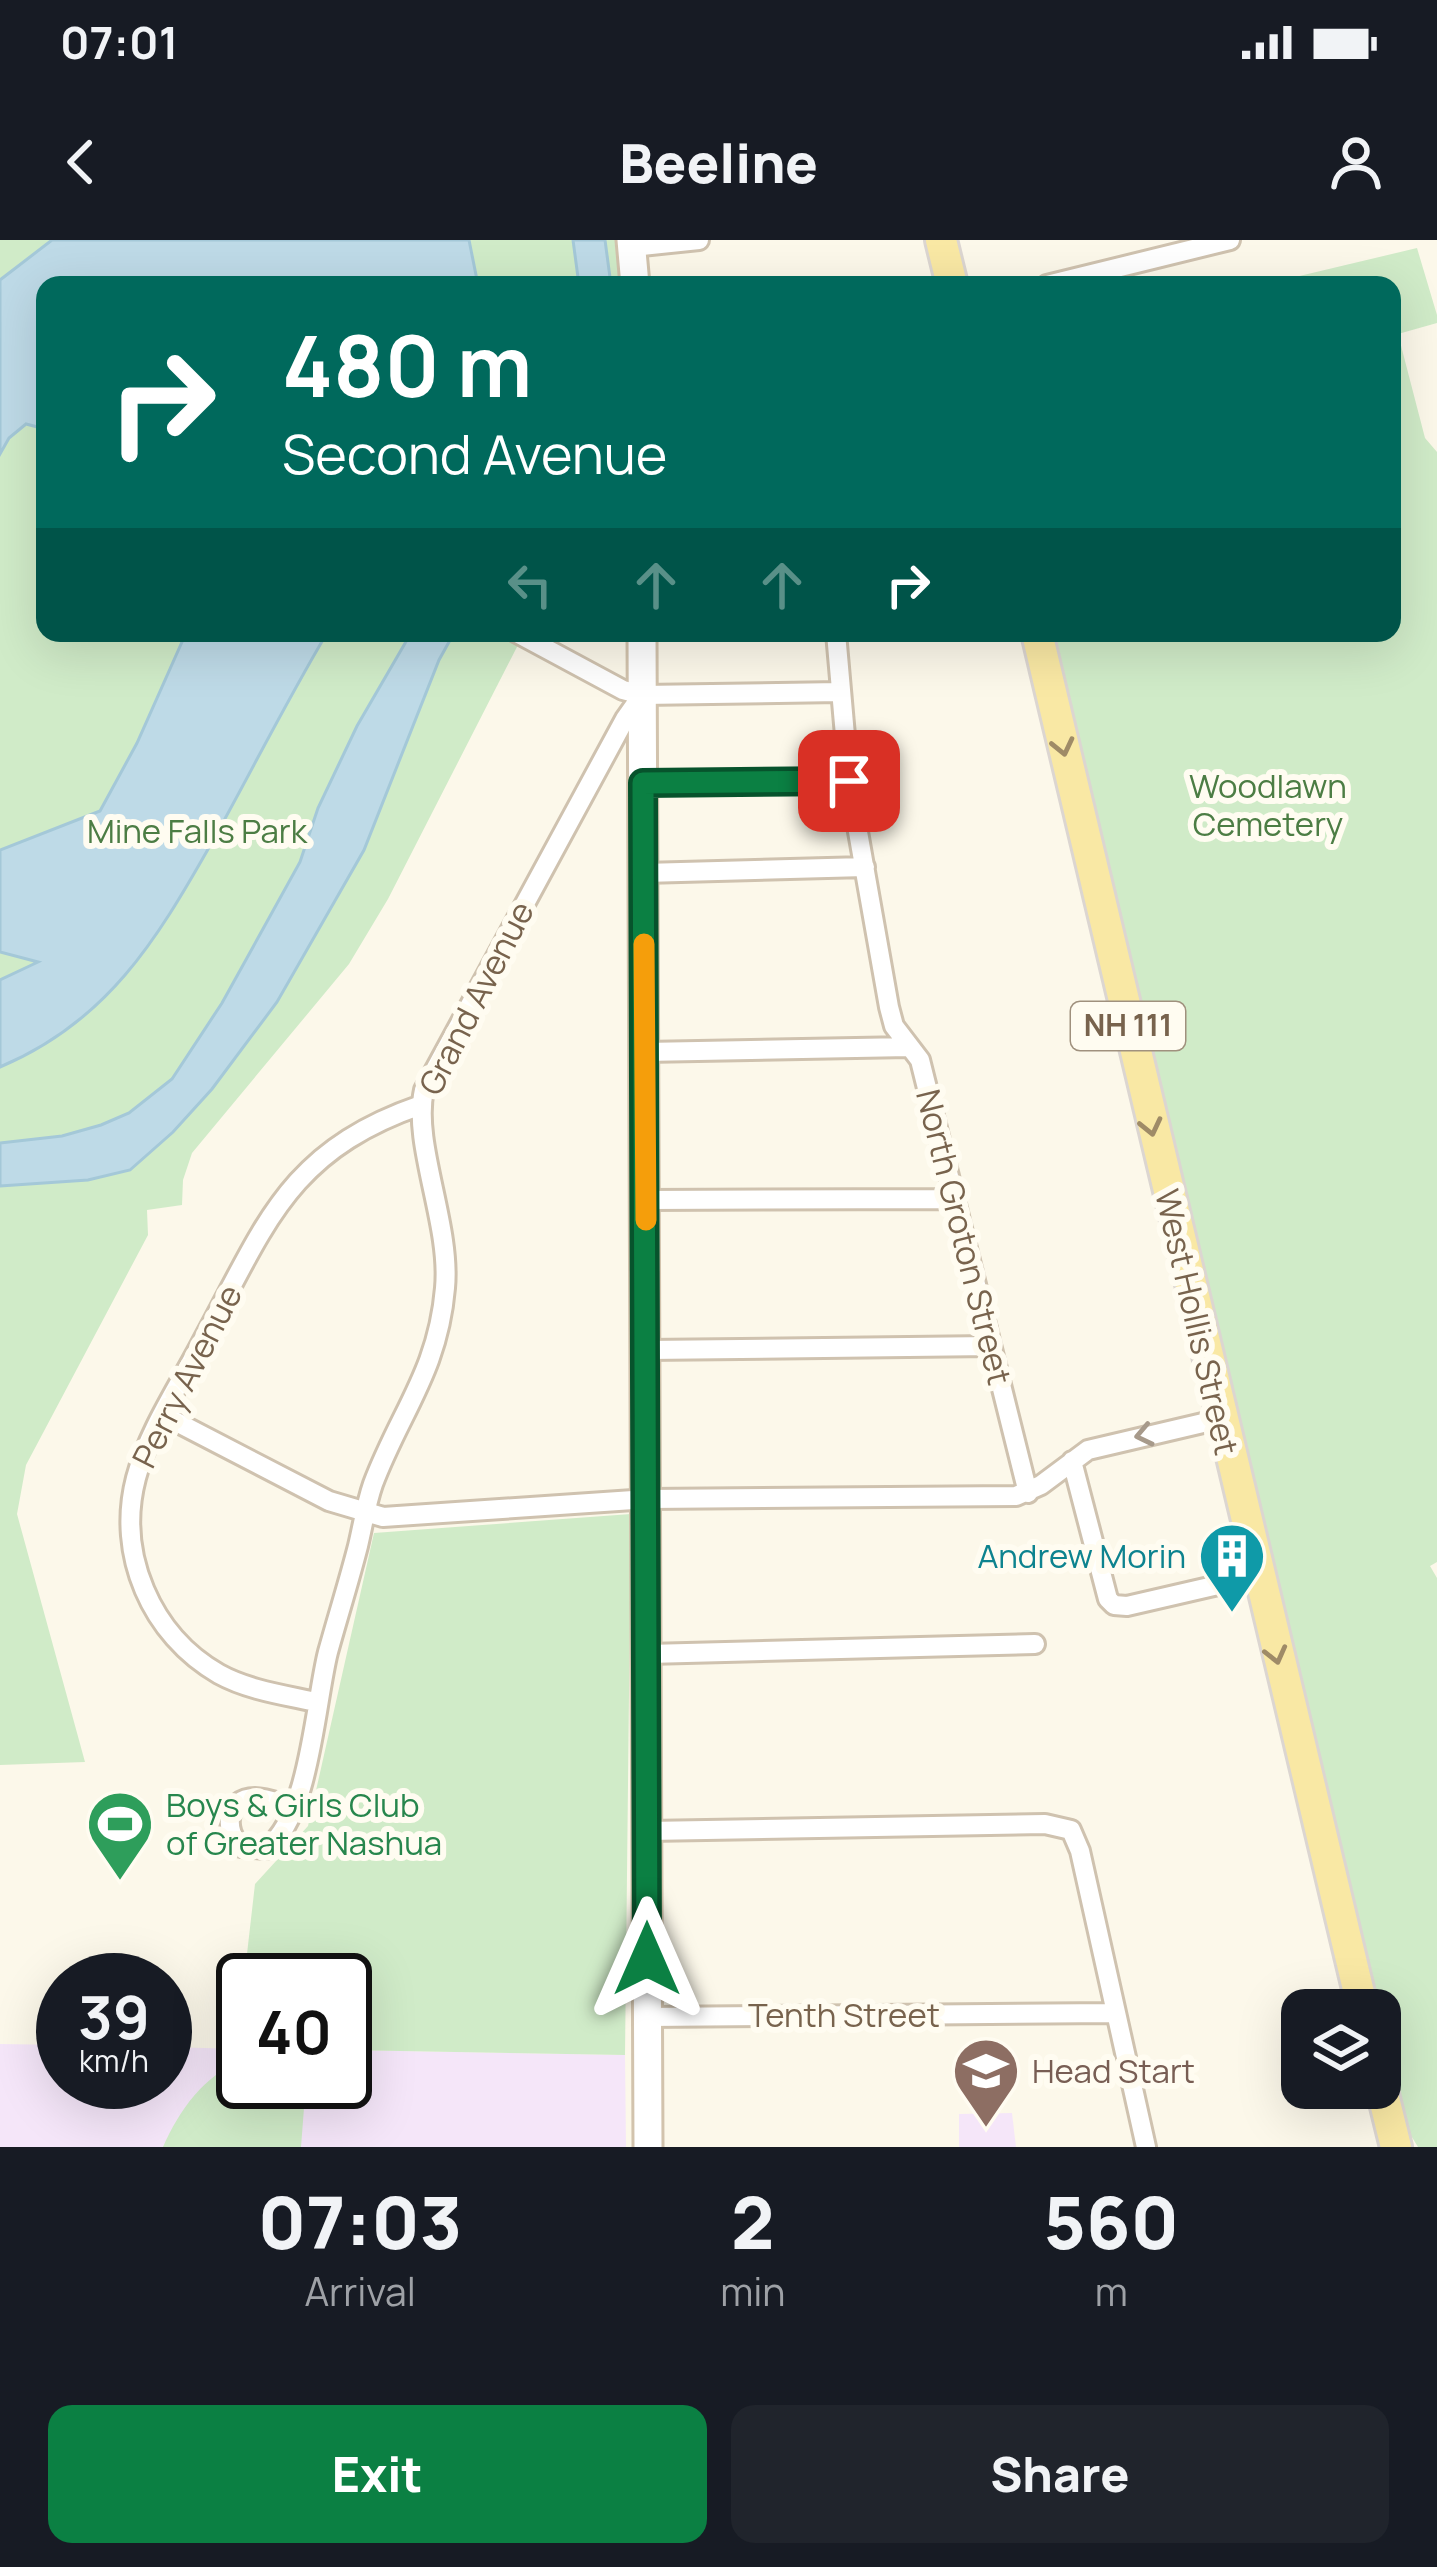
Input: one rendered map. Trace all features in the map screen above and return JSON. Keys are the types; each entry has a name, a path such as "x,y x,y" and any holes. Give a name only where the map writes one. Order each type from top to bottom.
{"main road":[{"path":"941,240 950,276"},
{"name":"West Hollis Street","path":"1038,642 1358,1989"},
{"path":"1387,2109 1396,2147"}],"street":[{"path":"634,276 632,243 699,240"},
{"path":"1084,276 1230,240"},
{"path":"534,642 623,690 642,695 840,692"},
{"path":"641,642 648,2147"},
{"name":"North Groton Street","path":"837,642 849,781 889,1007 894,1026 920,1060 1028,1493"},
{"name":"Grand Avenue","path":"293,1807 365,1513 381,1467 430,1365 446,1287 442,1229 421,1105 424,1090 625,718 642,695"},
{"path":"643,783 849,781"},
{"path":"644,873 865,867"},
{"path":"645,1052 909,1047"},
{"name":"Perry Avenue","path":"316,1702 221,1675 174,1637 153,1609 136,1570 130,1513 141,1462 163,1415 288,1188 349,1136 421,1105"},
{"path":"646,1200 955,1199"},
{"path":"647,1350 991,1346"},
{"path":"163,1415 284,1480 383,1516 648,1499 1016,1496 1028,1493 1088,1450 1220,1419"},
{"path":"1072,1461 1108,1600 1114,1605 1257,1576"},
{"path":"648,1654 1035,1644"},
{"path":"648,1831 1045,1824 1071,1830 1080,1851 1146,2147"},
{"name":"Tenth Street","path":"647,2017 1113,2013"}],"shaded area":[{"path":"0,2044 36,2045 36,2109 192,2109 192,2048 216,2048 216,2109 372,2109 372,2050 625,2055 626,2147 0,2147"},
{"name":"Head Start","path":"1012,2113 1016,2147 959,2147 959,2114"}],"green space":[{"name":"Mine Falls Park","path":"0,240 619,240 623,276 36,276 36,642 519,643 388,899 349,964 192,1153 183,1180 182,1205 147,1210 148,1235 26,1465 17,1514 85,1762 0,1765"},
{"name":"Woodlawn Cemetery","path":"1417,248 1437,323 1401,333 1401,276 1300,276"},
{"name":"Woodlawn Cemetery","path":"1401,346 1425,438 1437,452 1437,1562 1430,1566 1437,1578 1437,2147 1418,2147 1401,2097 1401,1989 1375,1989 1272,1570 1057,642 1401,642"},
{"path":"631,1514 625,2055 372,2050 372,1953 247,1953 255,1884 308,1826 374,1533"},
{"path":"216,2075 216,2109 304,2109 301,2147 163,2147 184,2109 192,2109 194,2095"}],"water":[{"path":"52,240 469,240 476,276 36,276 36,427 26,424 9,438 0,454 0,280"},
{"path":"573,240 605,240 610,276 578,276"},
{"path":"182,642 322,642 211,844 148,945 125,975 70,1027 0,1067 0,980 38,962 0,952 0,850 100,811 137,743"},
{"path":"406,642 449,642 364,850 277,1002 212,1089 130,1170 88,1180 0,1186 0,1143 62,1136 101,1125 129,1113 172,1079 222,1003 300,862 318,808 357,726"}],"slow traffic":[{"path":"644,944 646,1220"}],"place":[{"name":"Andrew Morin","path":"1232,1615"},
{"name":"Boys & Girls Club of Greater Nashua","path":"120,1883"},
{"name":"Head Start","path":"986,2130"}],"route":[{"path":"647,1959 643,783 849,781"}]}
